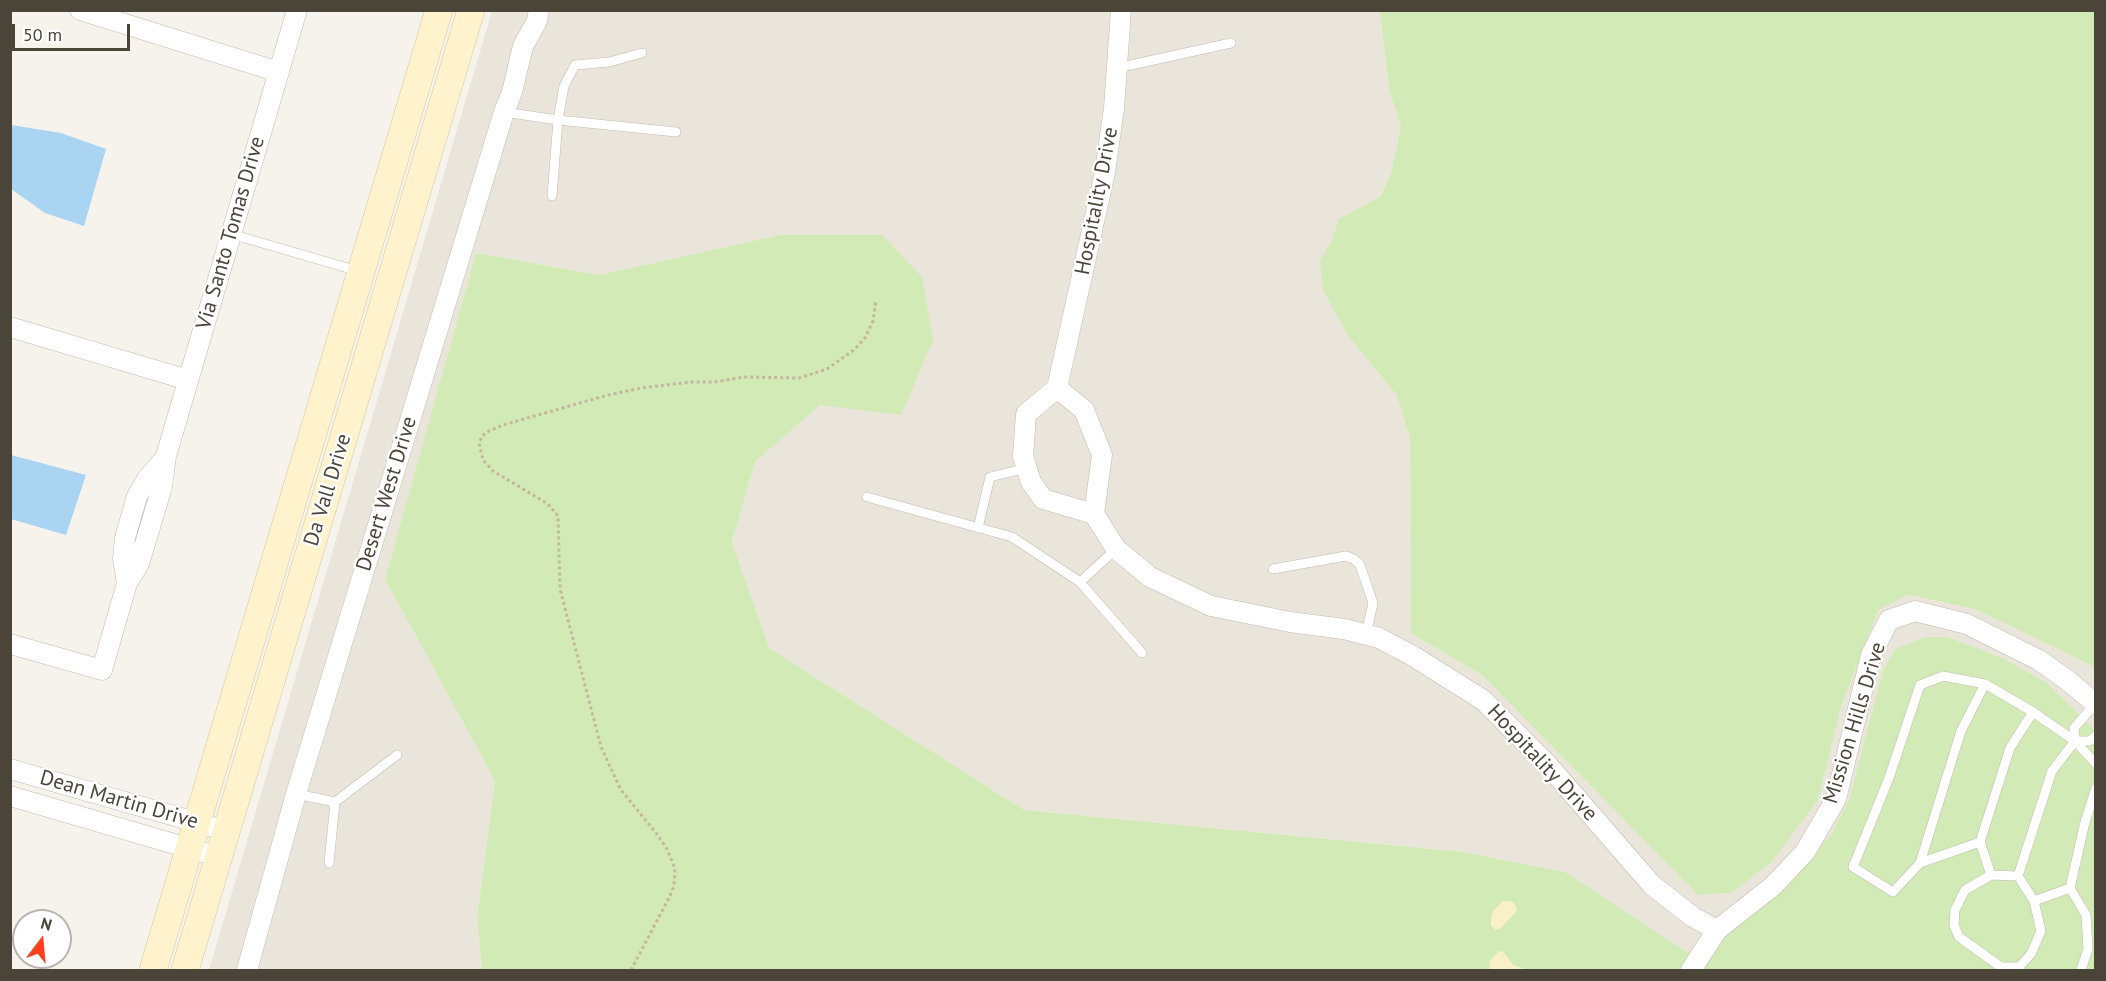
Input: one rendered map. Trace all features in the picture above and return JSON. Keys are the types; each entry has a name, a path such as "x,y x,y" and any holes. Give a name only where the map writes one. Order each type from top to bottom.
{"main road":[{"name":"Da Vall Drive","path":"153,970 439,10"},
{"name":"Da Vall Drive","path":"185,970 471,10"}],"street":[{"path":"80,10 279,72"},
{"name":"Via Santo Tomas Drive","path":"10,644 102,670 127,583 139,564 162,488 166,456 297,10"},
{"name":"Desert West Drive","path":"247,970 296,794 512,92 523,46 538,16 555,10"},
{"name":"Hospitality Drive","path":"1057,388 1105,172 1114,108 1120,10"},
{"path":"10,327 188,380"},
{"path":"1057,388 1084,410 1102,455 1094,514 1043,499 1031,482 1023,456 1026,414 1057,388"},
{"name":"Hospitality Drive","path":"1094,514 1116,549 1150,577 1211,606 1344,629 1379,638 1413,656 1483,700 1547,764 1652,885 1693,917 1717,930"},
{"name":"Mission Hills Drive","path":"1691,970 1717,930 1773,886 1805,852 1836,799 1871,655 1889,620 1915,612 1967,624 2039,660 2095,704"},
{"name":"Dean Martin Drive","path":"10,769 227,831"},
{"name":"Dean Martin Drive","path":"10,796 219,857"}],"lane":[{"path":"1117,68 1231,43"},
{"path":"552,195 558,120 564,86 575,65 609,62 642,53"},
{"path":"504,112 676,132"},
{"path":"231,234 361,272"},
{"path":"978,528 990,477 1027,468"},
{"path":"867,497 1011,537 1080,582 1142,653"},
{"path":"1080,582 1116,549"},
{"path":"1273,568 1346,556 1354,559 1360,565 1373,603 1366,635"},
{"path":"1985,684 1961,731 1920,863 1893,892 1853,867 1889,778 1920,685 1942,675 1985,684 2033,712 2075,741 2096,764"},
{"path":"2018,876 2052,771 2075,741 2073,728 2095,704"},
{"path":"1992,875 1980,842 2010,748 2033,712"},
{"path":"2075,741 2089,741 2096,736"},
{"path":"329,863 335,802 397,755"},
{"path":"2081,970 2092,947 2086,915 2070,888 2085,822 2096,788"},
{"path":"296,794 335,802"},
{"path":"1920,863 1980,842"},
{"path":"1992,875 2018,876 2034,901 2041,931 2031,954 2019,967 2001,967 1959,937 1954,925 1955,910 1965,890 1992,875"},
{"path":"2034,901 2070,888"}],"path":[{"path":"631,970 669,898 674,886 675,869 667,849 621,790 601,747 560,589 558,516 548,504 493,471 483,460 479,443 489,431 503,425 608,395 642,388 744,377 799,378 827,369 855,349 865,338 873,321 876,300"}],"shaded area":[{"path":"492,11 1380,11 1389,89 1401,126 1391,173 1380,197 1338,219 1332,240 1320,260 1348,336 1396,394 1410,438 1411,633 1483,676 1698,895 1731,893 1771,863 1818,800 1841,707 1877,610 1907,595 1975,609 2095,667 2095,730 2047,683 2005,659 1948,637 1896,648 1883,670 1849,800 1830,836 1702,962 1565,872 1463,852 1024,810 769,648 732,542 755,462 820,405 780,235 599,275 476,253 385,579 495,781 477,918 482,970 209,970"}],"green space":[{"path":"1380,11 2095,11 2095,667 1975,609 1908,595 1878,610 1841,707 1818,800 1771,863 1731,893 1698,895 1483,676 1411,633 1410,438 1396,394 1348,336 1323,290 1320,260 1332,240 1338,219 1380,197 1391,173 1401,126 1389,89"},
{"path":"780,235 882,235 922,277 933,340 901,415 820,405 755,462 732,542 769,648 1024,810 1463,852 1565,872 1702,962 1722,932 1830,836 1849,800 1883,670 1896,648 1926,637 1948,637 2005,659 2047,683 2095,730 2095,970 482,970 477,918 495,781 385,579 476,253 599,275"}],"sand":[{"path":"1503,901 1510,901 1517,909 1500,929 1496,930 1491,926 1491,919 1493,911"},
{"path":"1503,951 1513,965 1526,970 1491,970 1490,961 1498,952"}],"water":[{"path":"11,125 61,133 106,149 84,226 45,213 11,189"},
{"path":"11,455 86,475 66,535 11,519"}]}
